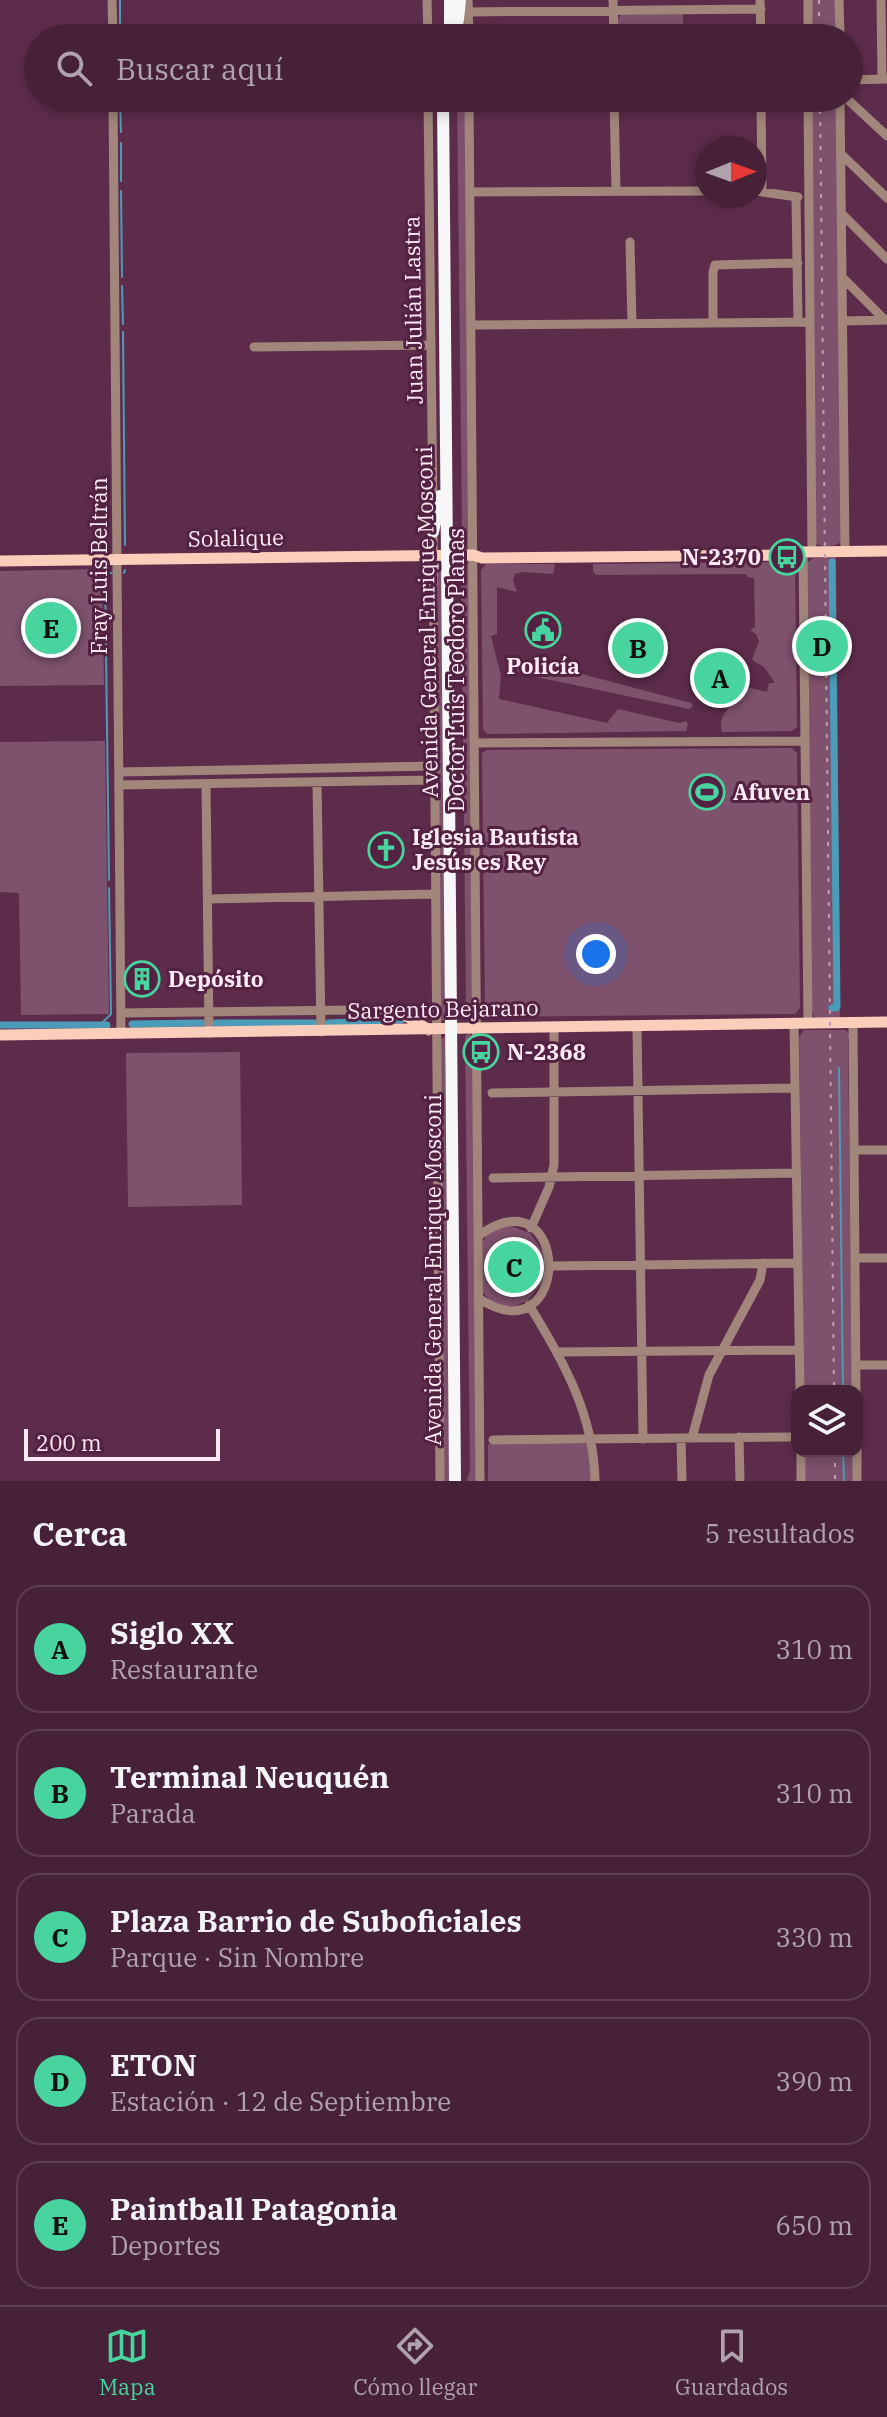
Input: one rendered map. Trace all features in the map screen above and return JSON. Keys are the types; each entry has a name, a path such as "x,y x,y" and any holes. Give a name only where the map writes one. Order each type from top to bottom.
{"highway":[{"path":"442,0 442,24"},
{"path":"450,0 452,24"},
{"path":"456,24 460,0"},
{"name":"Avenida General Enrique Mosconi","path":"443,112 446,457 451,555"},
{"name":"Avenida General Enrique Mosconi","path":"451,112 455,1481"},
{"path":"433,532 446,457"},
{"name":"Avenida General Enrique Mosconi","path":"455,1029 463,1481"}],"main road":[{"name":"Solalique","path":"0,561 451,555 482,558 795,555 808,552 887,551"},
{"path":"389,1009 433,1030"},
{"name":"Sargento Bejarano","path":"0,1035 887,1022"}],"street":[{"path":"112,0 113,24"},
{"path":"427,0 428,24"},
{"path":"468,0 468,24"},
{"path":"808,0 808,24"},
{"path":"839,0 840,24"},
{"path":"863,80 884,79 881,0"},
{"path":"468,12 613,5 760,5"},
{"name":"Fray Luis Beltrán","path":"113,112 121,1034"},
{"name":"Juan Julián Lastra","path":"428,112 435,780 436,1009 433,1030 440,1481"},
{"name":"Doctor Luis Teodoro Planas","path":"469,112 480,1481"},
{"path":"614,112 616,191"},
{"path":"760,136 761,112"},
{"path":"808,112 810,322 805,741 808,1023"},
{"path":"842,112 845,551"},
{"path":"859,112 887,136"},
{"path":"841,154 887,198"},
{"path":"470,192 695,191"},
{"path":"767,193 796,198 809,195"},
{"path":"796,198 798,322"},
{"path":"842,214 887,259"},
{"path":"630,242 632,324"},
{"path":"713,323 715,265 798,263"},
{"path":"842,277 886,320"},
{"path":"843,321 886,320"},
{"path":"471,325 810,322"},
{"path":"254,347 431,345"},
{"path":"474,743 805,741"},
{"path":"119,772 434,766"},
{"path":"119,785 435,780"},
{"path":"317,782 321,1032"},
{"path":"206,784 209,1033"},
{"path":"208,899 435,894"},
{"name":"Sargento Bejarano","path":"121,1013 436,1009"},
{"path":"853,1023 856,1385"},
{"path":"794,1024 800,1385"},
{"path":"637,1026 643,1439"},
{"path":"531,1228 552,1177 556,1147 554,1027"},
{"path":"492,1093 795,1088"},
{"path":"854,1150 887,1150"},
{"path":"493,1178 796,1173"},
{"path":"478,1236 503,1222 514,1221 531,1228 544,1242 551,1266 544,1291 520,1309 507,1311 494,1308 478,1298"},
{"path":"855,1258 887,1258"},
{"path":"682,1481 686,1438 707,1381 760,1280 763,1263"},
{"path":"551,1266 798,1263"},
{"path":"529,1305 571,1378 592,1439 595,1481"},
{"path":"558,1352 799,1350"},
{"path":"856,1365 887,1365"},
{"path":"739,1437 740,1481"},
{"path":"493,1440 791,1437"},
{"path":"801,1457 801,1481"},
{"path":"857,1457 857,1481"}],"shaded area":[{"path":"809,0 835,0 835,24 810,24"},
{"path":"683,14 683,24 618,24 621,15"},
{"path":"457,112 465,112 469,549 462,551 458,540 462,529"},
{"path":"810,112 836,112 841,542 828,546 816,543"},
{"path":"836,557 840,1018 815,1018 812,1011 807,563 813,558"},
{"path":"790,562 795,568 797,727 792,731 722,732 721,721 736,695 741,695 743,686 767,692 769,683 775,683 764,667 752,660 759,641 750,630 755,627 754,578 746,574 596,575 593,572 593,564"},
{"path":"465,563 469,565 472,1018 468,1021 463,1017 462,1004 466,1001 461,566"},
{"path":"486,564 555,564 553,574 515,574 513,581 517,592 497,587 497,634 491,636 501,676 499,699 607,723 618,709 679,723 686,721 686,731 487,734 483,729 481,570"},
{"path":"440,565 443,567 443,1021 440,1020"},
{"path":"102,569 104,685 0,686 0,571"},
{"path":"526,659 693,706 689,709 522,674 516,670 516,663"},
{"path":"105,741 109,1014 21,1015 19,893 0,892 0,742"},
{"path":"792,748 797,753 800,1008 795,1014 492,1017 485,1010 482,753 487,750"},
{"path":"804,1030 846,1030 851,1037 848,1039 852,1385 804,1385 799,1037"},
{"path":"469,1033 473,1037 477,1481 467,1481 470,1470 465,1036"},
{"path":"444,1037 448,1052 445,1056 449,1481 444,1481 440,1040"},
{"path":"240,1052 242,1205 128,1207 126,1053"},
{"path":"507,1225 530,1233 546,1256 543,1282 527,1301 514,1306 490,1301 482,1290 483,1241 487,1235"},
{"path":"488,1444 588,1444 592,1481 488,1481"},
{"path":"805,1457 855,1457 855,1481 805,1481"}],"waterway":[{"path":"120,0 120,24"},
{"path":"120,112 121,132"},
{"path":"121,143 121,181"},
{"path":"121,191 122,277"},
{"path":"122,286 123,324"},
{"path":"123,332 125,545"},
{"path":"832,562 837,1007 832,1008"},
{"path":"109,880 105,573 112,573"},
{"path":"100,1025 111,1014 109,888"},
{"path":"328,1023 401,1020"},
{"path":"132,1024 202,1023"},
{"path":"216,1023 314,1023"},
{"path":"0,1025 107,1025"},
{"path":"839,1068 843,1385"},
{"path":"843,1457 844,1480"}],"railway":[{"path":"819,0 819,24"},
{"path":"820,112 834,1385"},
{"path":"835,1457 835,1481"}],"place":[{"name":"N-2370","path":"787,557"},
{"name":"Paintball Patagonia","path":"51,628"},
{"name":"Policía","path":"543,630"},
{"name":"ETON","path":"822,646"},
{"name":"Terminal Neuquén","path":"638,648"},
{"name":"Siglo XX","path":"720,678"},
{"name":"Afuven","path":"707,792"},
{"name":"Iglesia Bautista Jesús es Rey","path":"386,850"},
{"name":"Depósito","path":"142,979"},
{"name":"N-2368","path":"481,1052"},
{"name":"Plaza Barrio de Suboficiales","path":"514,1267"}]}
